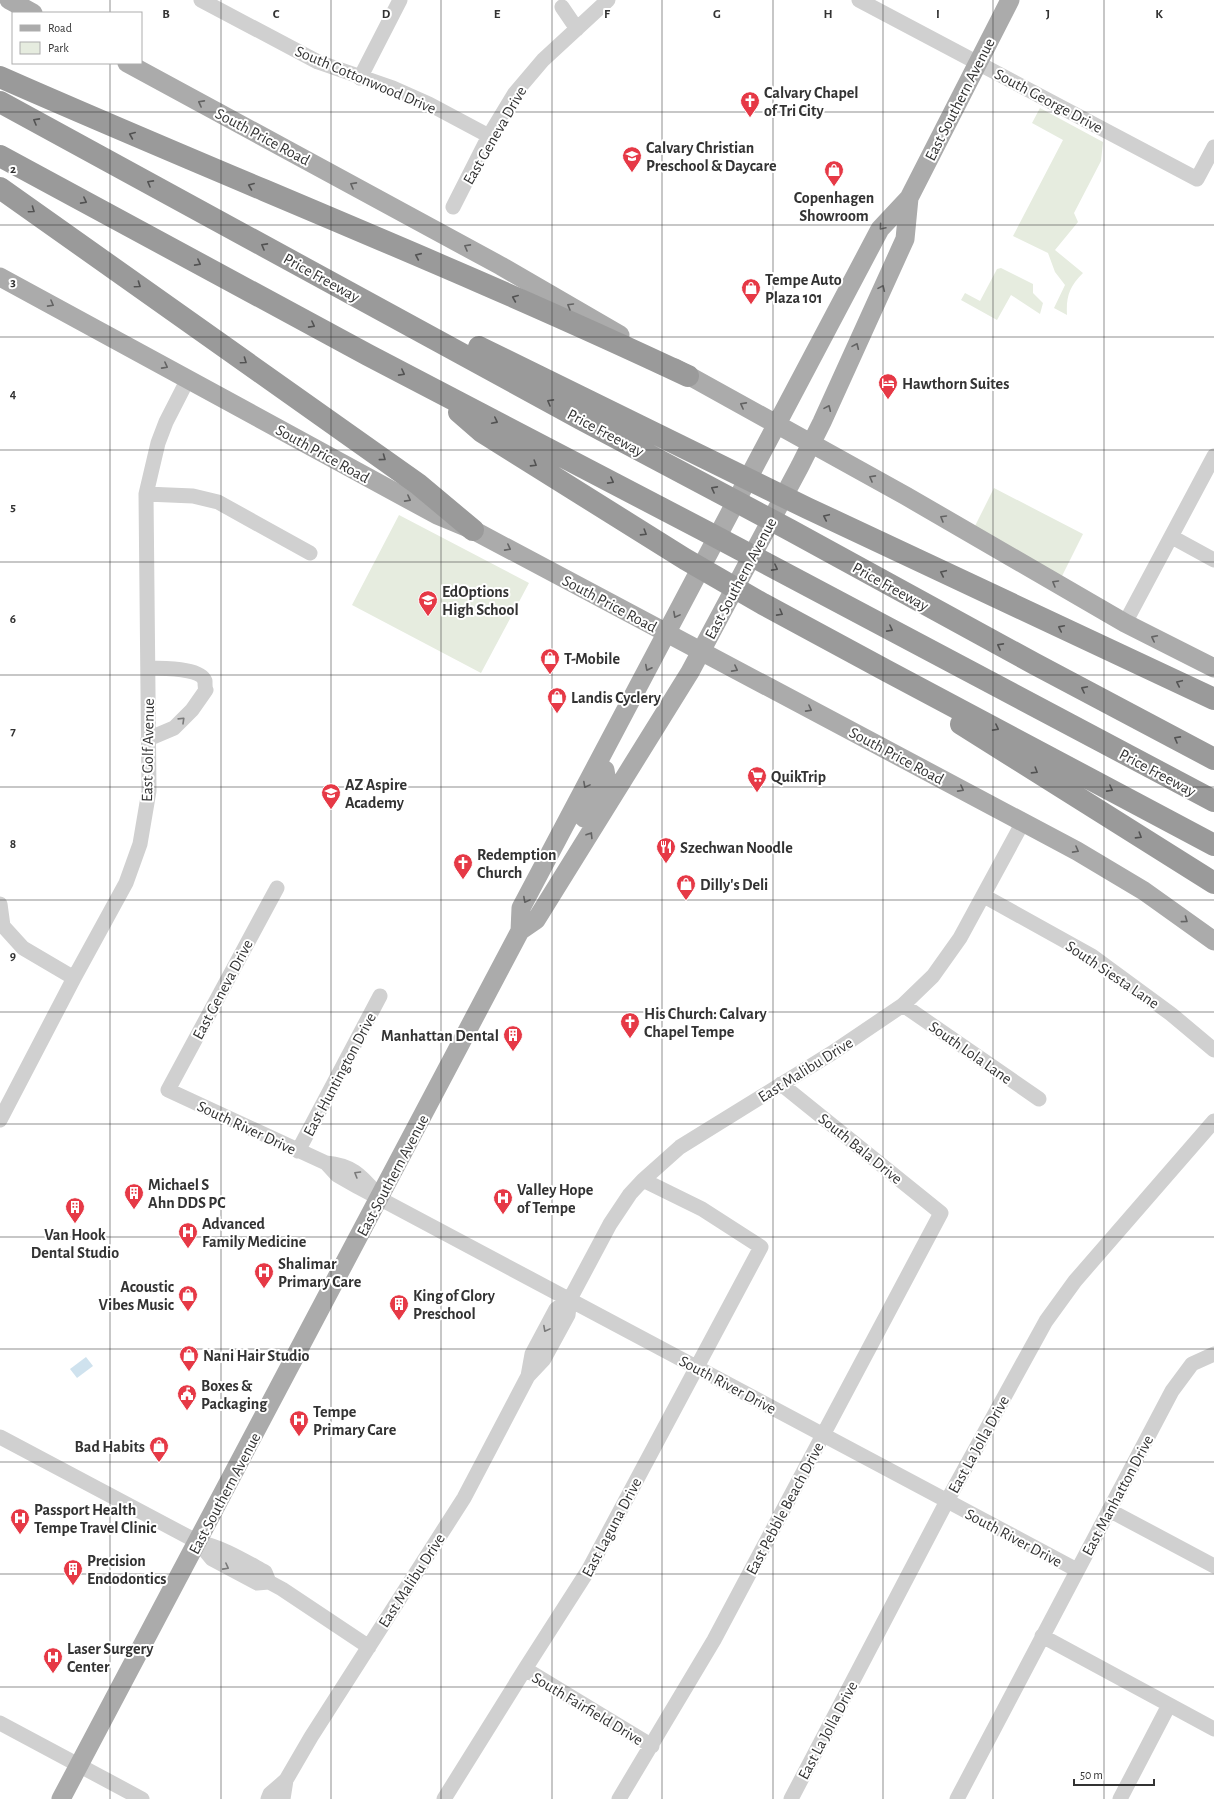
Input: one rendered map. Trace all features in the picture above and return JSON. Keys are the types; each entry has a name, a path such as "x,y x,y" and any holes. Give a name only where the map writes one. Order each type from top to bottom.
{"highway":[{"path":"0,77 203,166 350,226 583,327 688,376"},
{"name":"Price Freeway","path":"0,102 581,419 777,523 1014,653 1214,759"},
{"name":"Price Freeway","path":"0,156 436,391 707,532 1214,801"},
{"path":"0,188 418,484 473,530"},
{"path":"323,278 396,305 715,464 1214,700"},
{"path":"436,391 482,432 685,559 763,604 1214,845"},
{"path":"887,671 906,691 1214,883"}],"main road":[{"path":"9,0 31,12"},
{"name":"East Southern Avenue","path":"61,1799 520,931 521,908 880,229 909,198 977,62 1010,0"},
{"name":"South Price Road","path":"129,64 501,266 688,376 811,443 1125,623 1214,668"},
{"name":"East Southern Avenue","path":"520,931 536,920 637,758 701,651 800,466 905,239 909,198"},
{"name":"South Price Road","path":"0,277 437,515 473,530 666,634 701,651 1023,822 1124,878 1214,941"},
{"path":"536,920 547,883 604,782 606,776 605,770 597,765"}],"street":[{"name":"South Cottonwood Drive","path":"200,0 318,62 360,78 394,88 489,136"},
{"path":"360,78 400,0"},
{"name":"East Geneva Drive","path":"453,207 489,136 515,93 543,60 608,0"},
{"name":"South George Drive","path":"859,0 1197,179 1214,147"},
{"path":"562,6 577,29"},
{"name":"East Golf Avenue","path":"0,1120 74,978 126,883 140,844 149,791 146,494 158,443 166,422 188,379"},
{"path":"1125,623 1214,456"},
{"path":"146,494 193,496 218,502 310,553"},
{"path":"1172,537 1214,560"},
{"path":"148,668 189,670 199,674 204,680 206,690 192,710 174,728 148,739"},
{"name":"East Malibu Drive","path":"268,1799 270,1794 286,1780 311,1737 464,1498 528,1376 532,1354 556,1310 570,1299 610,1224 630,1194 643,1180 680,1147 832,1053 903,1005 933,976 960,938 1023,822"},
{"name":"East Geneva Drive","path":"168,1090 277,888"},
{"name":"South Siesta Lane","path":"984,896 1092,956 1171,1014 1214,1050"},
{"path":"0,904 3,926 23,948 74,978"},
{"name":"East Huntington Drive","path":"298,1151 380,996"},
{"name":"South Lola Lane","path":"903,1005 1039,1099"},
{"name":"South Bala Drive","path":"781,1084 941,1213"},
{"name":"South River Drive","path":"168,1090 326,1163 337,1175 1077,1570"},
{"name":"East La Jolla Drive","path":"791,1799 947,1501 1046,1321 1075,1281 1214,1121"},
{"name":"East Laguna Drive","path":"444,1799 525,1669 590,1570 696,1366 761,1246 702,1209 643,1180"},
{"name":"East Pebble Beach Drive","path":"619,1799 714,1640 941,1213"},
{"name":"East Manhatton Drive","path":"957,1799 1172,1391 1192,1364 1214,1354"},
{"path":"0,1437 198,1542 216,1546 265,1572 269,1582 291,1594 369,1647"},
{"path":"1109,1510 1214,1566"},
{"path":"1042,1636 1214,1729"},
{"name":"South Fairfield Drive","path":"525,1669 652,1746"},
{"path":"1120,1799 1169,1705"},
{"path":"0,1723 142,1799"},
{"name":"East Malibu Drive","path":"283,1799 286,1780"}],"green space":[{"path":"1040,108 1103,142 1101,161 1074,213 1078,222 1055,250 1083,273 1074,283 1069,292 1067,315 1054,308 1065,285 1055,272 1048,253 1013,236 1063,140 1032,123"},
{"path":"1001,268 1033,284 1033,293 1043,303 1040,314 1011,295 997,320 961,300 965,293 980,301 997,269"},
{"path":"994,488 1083,534 1061,578 973,530"},
{"path":"399,515 529,583 481,673 352,605"}],"water":[{"path":"86,1357 93,1366 77,1378 70,1369"}],"place":[{"name":"Calvary Chapel of Tri City","path":"750,118"},
{"name":"Calvary Christian Preschool & Daycare","path":"632,173"},
{"name":"Copenhagen Showroom","path":"834,187"},
{"name":"Tempe Auto Plaza 101","path":"751,305"},
{"name":"Hawthorn Suites","path":"888,400"},
{"name":"EdOptions High School","path":"428,617"},
{"name":"T-Mobile","path":"550,675"},
{"name":"Landis Cyclery","path":"557,714"},
{"name":"QuikTrip","path":"757,793"},
{"name":"AZ Aspire Academy","path":"331,810"},
{"name":"Szechwan Noodle","path":"666,864"},
{"name":"Redemption Church","path":"463,880"},
{"name":"Dilly's Deli","path":"686,901"},
{"name":"His Church: Calvary Chapel Tempe","path":"630,1039"},
{"name":"Manhattan Dental","path":"513,1052"},
{"name":"Michael S Ahn DDS PC","path":"134,1210"},
{"name":"Valley Hope of Tempe","path":"503,1215"},
{"name":"Van Hook Dental Studio","path":"75,1224"},
{"name":"Advanced Family Medicine","path":"188,1249"},
{"name":"Shalimar Primary Care","path":"264,1289"},
{"name":"Acoustic Vibes Music","path":"188,1312"},
{"name":"King of Glory Preschool","path":"399,1321"},
{"name":"Nani Hair Studio","path":"189,1372"},
{"name":"Boxes & Packaging","path":"187,1411"},
{"name":"Tempe Primary Care","path":"299,1437"},
{"name":"Bad Habits","path":"159,1463"},
{"name":"Passport Health Tempe Travel Clinic","path":"20,1535"},
{"name":"Precision Endodontics","path":"73,1586"},
{"name":"Laser Surgery Center","path":"53,1674"}]}
